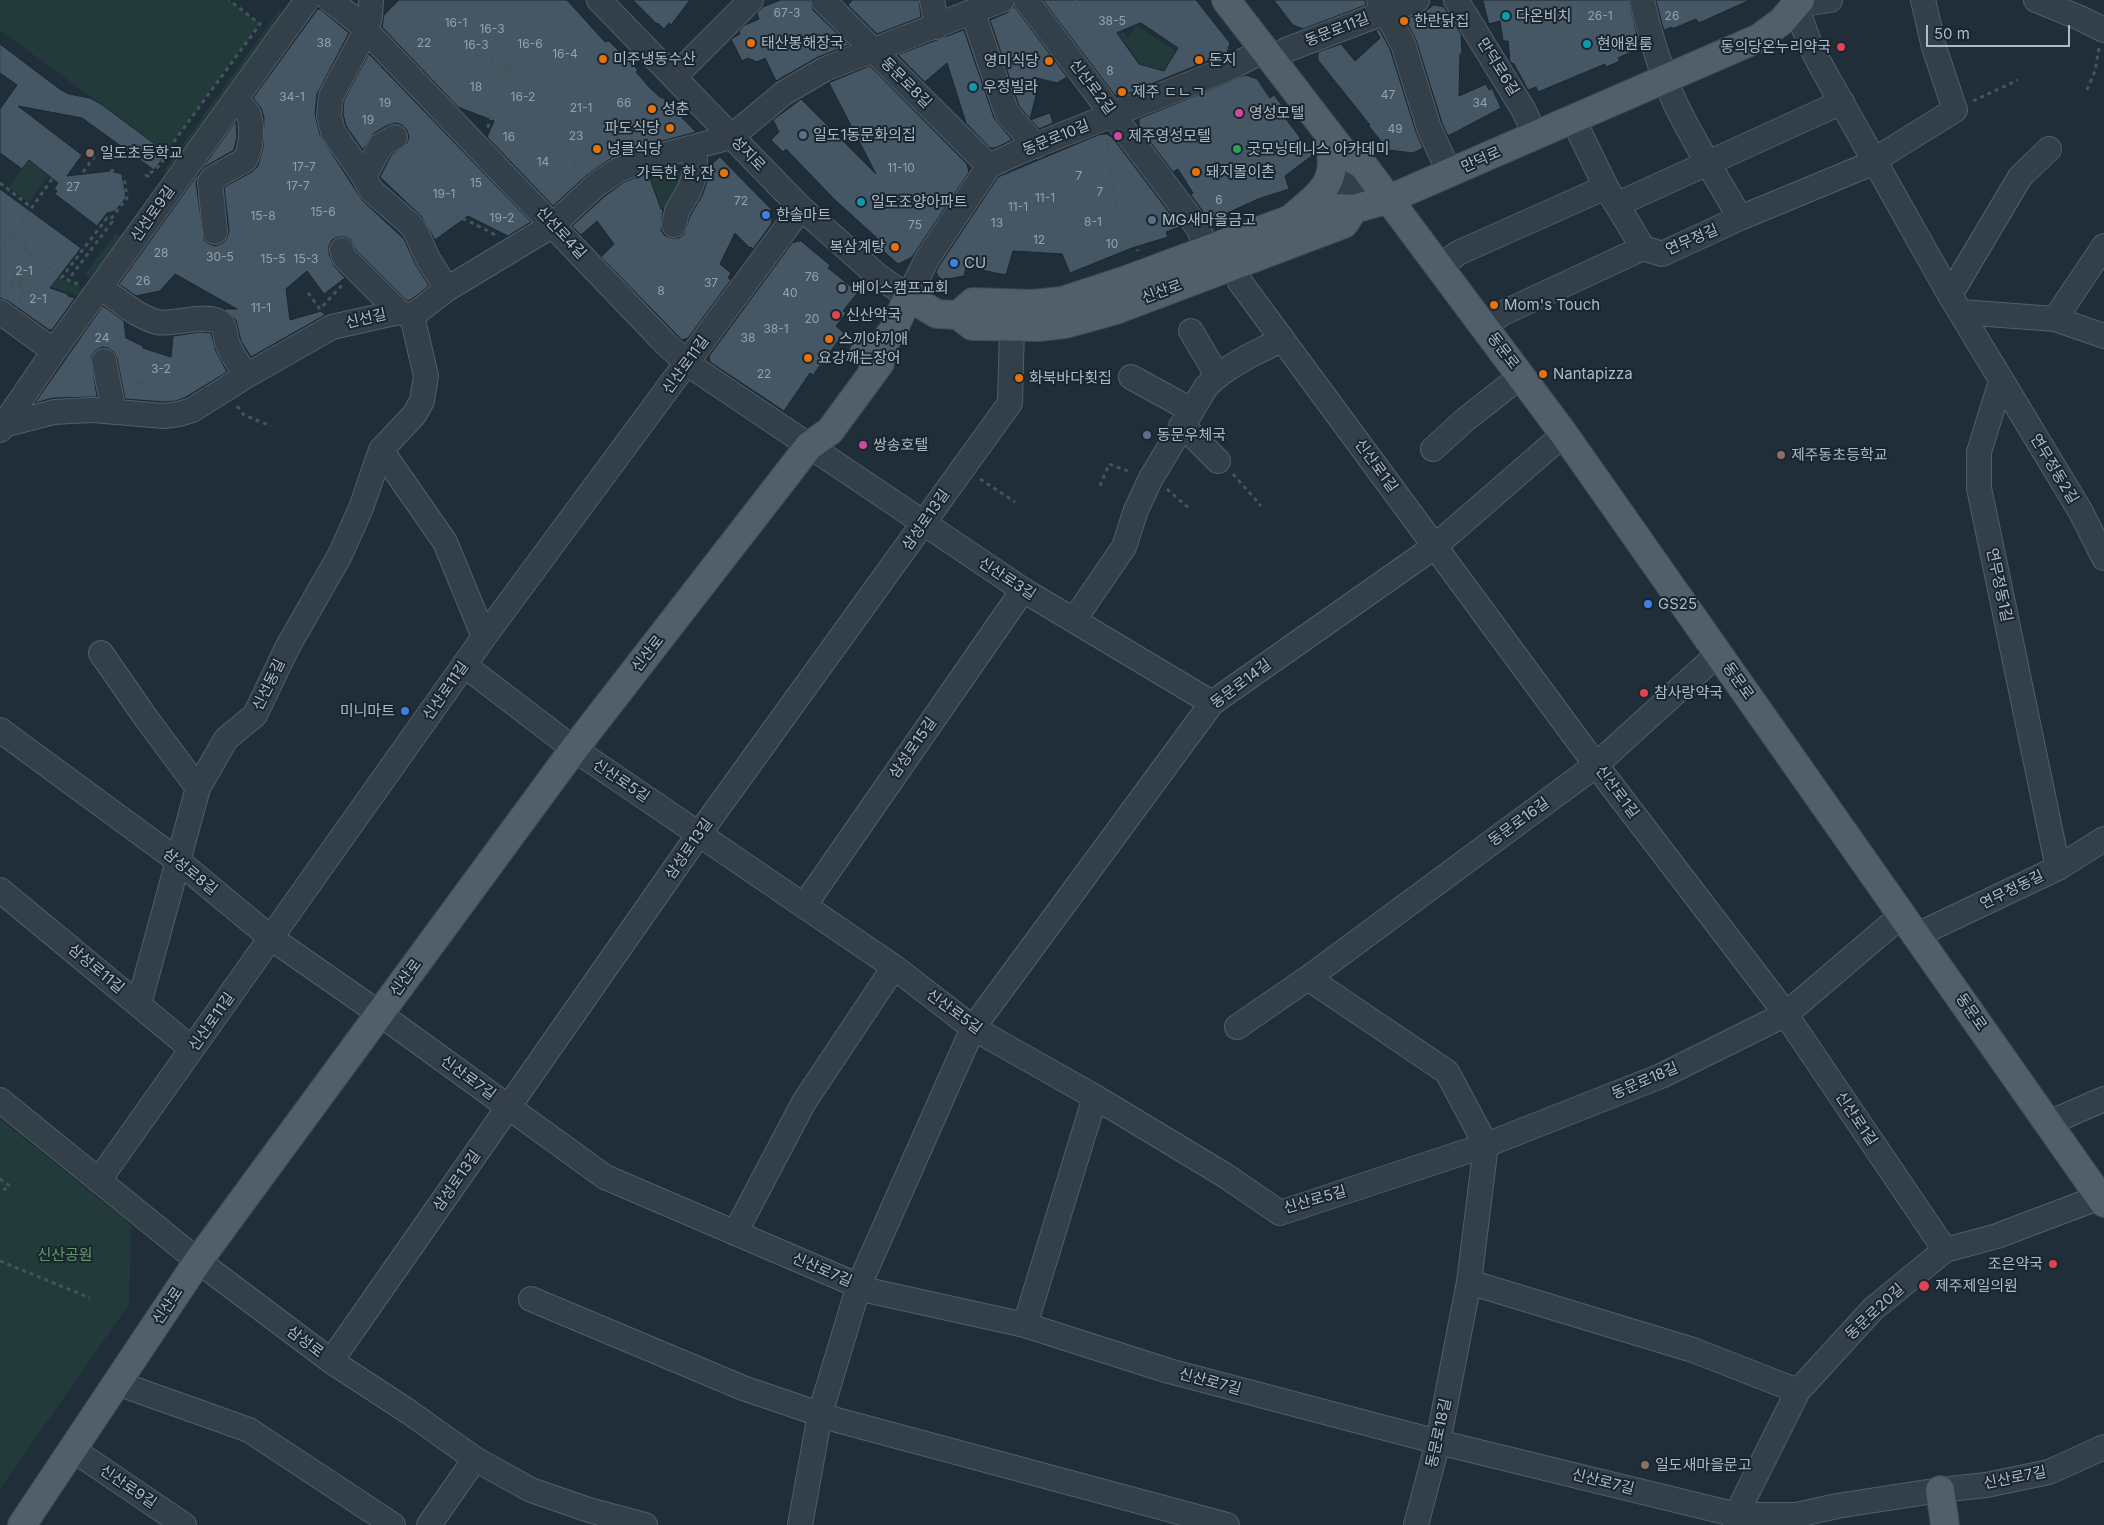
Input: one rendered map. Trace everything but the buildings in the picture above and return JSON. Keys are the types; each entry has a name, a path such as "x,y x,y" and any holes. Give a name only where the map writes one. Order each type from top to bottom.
{"main road":[{"name":"동문로","path":"1226,0 1276,50 1359,146 1354,167"},
{"name":"동문로","path":"1248,0 1276,50 1328,134 1354,167 1389,199 1564,434 2102,1200"},
{"name":"만덕로","path":"1389,199 1759,38 1782,21 1796,2"},
{"path":"1291,219 1323,190 1330,178 1333,167 1333,154 1328,134"},
{"name":"신산로","path":"958,315 973,302 1034,304 1062,302 1291,219 1334,208 1354,209 1389,199"},
{"name":"신산로","path":"22,1525 198,1261 574,749 809,446 816,419 865,352 880,348 894,329 908,297 937,314 958,315 972,326 1039,327 1084,320 1344,224 1354,209"},
{"path":"1940,1490 1945,1525"}],"street":[{"name":"신선로9길","path":"2,428 54,351 91,286 191,162 307,0"},
{"name":"신선로4길","path":"330,0 348,13 366,30 666,344 688,364 809,446"},
{"path":"371,0 370,17 366,30 329,103 329,115 333,132 371,190 410,224 416,232 428,259 447,289"},
{"name":"성지로","path":"599,0 801,208 877,276 908,297"},
{"path":"674,77 751,0"},
{"name":"동문로8길","path":"823,0 990,166"},
{"path":"932,0 937,27"},
{"path":"731,137 769,104 804,80 825,69 872,49 973,13 1002,0"},
{"name":"신산로2길","path":"1026,0 1199,229 1206,250"},
{"name":"동문로11길","path":"1276,50 1382,6 1416,0"},
{"name":"만덕로6길","path":"1456,0 1524,109 1536,136"},
{"path":"1642,0 1653,43 1665,79 1677,106 1740,218"},
{"path":"1830,0 1796,2 1810,45 2001,381"},
{"path":"1923,0 1924,13 1955,110"},
{"path":"2036,0 2104,30"},
{"path":"1382,6 1403,44 1429,128 1450,174"},
{"path":"973,13 1004,108 1036,146"},
{"name":"동문로10길","path":"990,166 1276,50"},
{"path":"214,232 210,182 213,178 239,164 247,157 250,123 245,109 235,100"},
{"path":"1440,266 1458,253 1708,163 1842,102"},
{"name":"연무정길","path":"1485,327 1501,314 1643,248 1662,254 1740,218 1862,167 1955,110"},
{"path":"1573,119 1612,196 1643,248"},
{"path":"364,177 381,145 395,137"},
{"name":"신선길","path":"2,428 54,412 93,410 164,416 192,410 246,376 332,327 405,314 554,225 589,190 618,170 644,160 731,137"},
{"path":"674,225 677,211 689,191 694,177 695,159 692,147"},
{"path":"1956,303 2020,178 2049,149"},
{"path":"191,162 213,178"},
{"path":"908,297 928,259 990,166"},
{"name":"신산로11길","path":"99,1180 484,637 688,364 801,208"},
{"path":"2054,319 2104,246"},
{"path":"342,250 344,257 405,314"},
{"name":"신산로1길","path":"1234,266 1240,282 1434,546 1596,765 1786,1014 1945,1250"},
{"path":"91,286 154,321 171,323 205,319 220,322 224,328 228,345 246,376"},
{"path":"1956,303 2054,319 2102,333"},
{"path":"0,312 54,351"},
{"name":"신선동길","path":"139,1004 198,788 226,739 255,715 287,648 340,555 361,508 381,450 414,415 422,401 426,376 405,314"},
{"name":"삼성로13길","path":"330,1361 699,834 1010,403 1012,327"},
{"path":"1191,331 1217,375"},
{"path":"1074,620 1124,546 1136,510 1151,478 1206,387 1217,375 1252,354 1273,345 1282,338"},
{"path":"104,361 114,412"},
{"path":"1433,449 1466,419 1521,376"},
{"path":"1131,377 1186,418"},
{"name":"연무정동2길","path":"2001,381 2081,512 2104,558"},
{"name":"연무정동1길","path":"2001,381 1980,452 1979,488 2058,868"},
{"path":"1186,418 1186,429 1218,461"},
{"name":"동문로14길","path":"800,1525 820,1414 859,1285 972,1028 1212,703 1434,546 1564,434"},
{"name":"신산로3길","path":"809,446 1023,590 1212,703"},
{"path":"381,450 445,542 484,637"},
{"path":"2081,512 2104,527"},
{"name":"삼성로15길","path":"804,906 1023,590"},
{"path":"101,653 198,788"},
{"name":"동문로16길","path":"1237,1026 1308,978 1596,765 1719,653"},
{"name":"신산로5길","path":"464,665 574,749 894,967 972,1028 1095,1096 1226,1176 1280,1213 1486,1145"},
{"name":"삼성로8길","path":"0,730 177,860 271,938 380,1014"},
{"name":"연무정동길","path":"1909,925 2058,868 2104,839"},
{"name":"삼성로11길","path":"0,890 192,1049"},
{"name":"동문로18길","path":"1416,1525 1438,1442 1469,1282 1486,1145 1661,1076 1786,1014 1909,925"},
{"path":"735,1233 804,1102 894,967"},
{"path":"1308,978 1447,1072 1486,1145"},
{"name":"신산로7길","path":"380,1014 605,1177 871,1291 1025,1325 1169,1371 1736,1520 1797,1515 1836,1506 1986,1485 2050,1472 2104,1447"},
{"path":"1025,1325 1095,1096"},
{"path":"2049,1123 2104,1099"},
{"name":"삼성로","path":"0,1100 198,1261 330,1361 409,1412 475,1459 531,1490 589,1510 645,1525"},
{"name":"동문로20길","path":"1736,1520 1798,1392 1873,1309 1945,1250 1997,1236 2102,1200"},
{"path":"1469,1282 1693,1350 1798,1392"},
{"path":"531,1299 743,1388 820,1414 1228,1525"},
{"path":"116,1383 249,1430 394,1525"},
{"name":"신산로9길","path":"72,1449 184,1525"},
{"path":"429,1525 475,1459"}],"path":[{"path":"149,177 146,175 154,172 168,154 168,151 260,24 229,0"},
{"path":"1076,0 1082,15"},
{"path":"474,56 538,74"},
{"path":"2087,90 2098,57"},
{"path":"480,148 508,67"},
{"path":"1955,110 2018,80"},
{"path":"543,127 549,144 566,144 581,178 589,190"},
{"path":"1106,139 1116,206 1138,251"},
{"path":"320,142 316,162 320,179"},
{"path":"83,172 96,154"},
{"path":"110,171 116,170"},
{"path":"68,280 112,222 110,220 127,198 124,176"},
{"path":"1,246 7,242 52,179"},
{"path":"0,183 31,207"},
{"path":"456,216 462,217 472,225 501,238 515,249"},
{"path":"62,277 107,218 110,220"},
{"path":"23,220 35,229 22,247 62,277 91,286"},
{"path":"292,235 311,229 332,226 336,228 342,250"},
{"path":"1,246 9,233"},
{"path":"15,271 14,279 11,283 17,290 20,279 27,282 25,286"},
{"path":"308,293 320,309 345,280"},
{"path":"141,383 146,358"},
{"path":"123,382 153,384"},
{"path":"242,412 271,426"},
{"path":"1218,461 1224,463 1261,506"},
{"path":"1100,486 1109,464 1155,479 1191,510"},
{"path":"963,468 1015,502"},
{"path":"0,1179 10,1186 0,1192"},
{"path":"0,1261 90,1298"}],"green space":[{"path":"0,0 228,0 259,24 166,152 0,30"},
{"path":"280,9 281,13 278,19 165,174 165,169"},
{"path":"1136,25 1176,51 1164,71 1139,64 1133,67 1128,60 1134,55 1125,42 1118,46 1117,35 1124,32 1128,38"},
{"path":"29,160 49,175 29,202 9,187"},
{"path":"691,166 674,205 660,210 650,179"},
{"path":"116,233 121,237 89,279 85,274"},
{"path":"17,246 62,279 84,289 79,296 33,281"},
{"name":"신산공원","path":"0,1119 131,1225 129,1304 0,1489"}],"place":[{"name":"다온비치","path":"1506,16"},
{"name":"한란닭집","path":"1404,21"},
{"name":"태산봉해장국","path":"751,43"},
{"name":"현애원룸","path":"1587,44"},
{"name":"동의당온누리약국","path":"1841,47"},
{"name":"미주냉동수산","path":"603,59"},
{"name":"돈지","path":"1199,60"},
{"name":"영미식당","path":"1049,61"},
{"name":"우정빌라","path":"973,87"},
{"name":"제주 ㄷㄴㄱ","path":"1122,92"},
{"name":"성춘","path":"652,109"},
{"name":"영성모텔","path":"1239,113"},
{"name":"파도식당","path":"670,128"},
{"name":"일도1동문화의집","path":"803,135"},
{"name":"제주영성모텔","path":"1118,136"},
{"name":"넝클식당","path":"597,149"},
{"name":"굿모닝테니스 아카데미","path":"1237,149"},
{"name":"일도초등학교","path":"90,153"},
{"name":"돼지몰이촌","path":"1196,172"},
{"name":"가득한 한,잔","path":"724,173"},
{"name":"일도조양아파트","path":"861,202"},
{"name":"한솔마트","path":"766,215"},
{"name":"MG새마을금고","path":"1152,220"},
{"name":"복삼계탕","path":"895,247"},
{"name":"CU","path":"954,263"},
{"name":"베이스캠프교회","path":"842,288"},
{"name":"Mom's Touch","path":"1494,305"},
{"name":"신산약국","path":"836,315"},
{"name":"스끼야끼애","path":"829,339"},
{"name":"요강깨는장어","path":"808,358"},
{"name":"Nantapizza","path":"1543,374"},
{"name":"화북바다횟집","path":"1019,378"},
{"name":"동문우체국","path":"1147,435"},
{"name":"쌍송호텔","path":"863,445"},
{"name":"제주동초등학교","path":"1781,455"},
{"name":"GS25","path":"1648,604"},
{"name":"참사랑약국","path":"1644,693"},
{"name":"미니마트","path":"405,711"},
{"name":"조은약국","path":"2053,1264"},
{"name":"제주제일의원","path":"1924,1286"},
{"name":"일도새마을문고","path":"1645,1465"}]}
